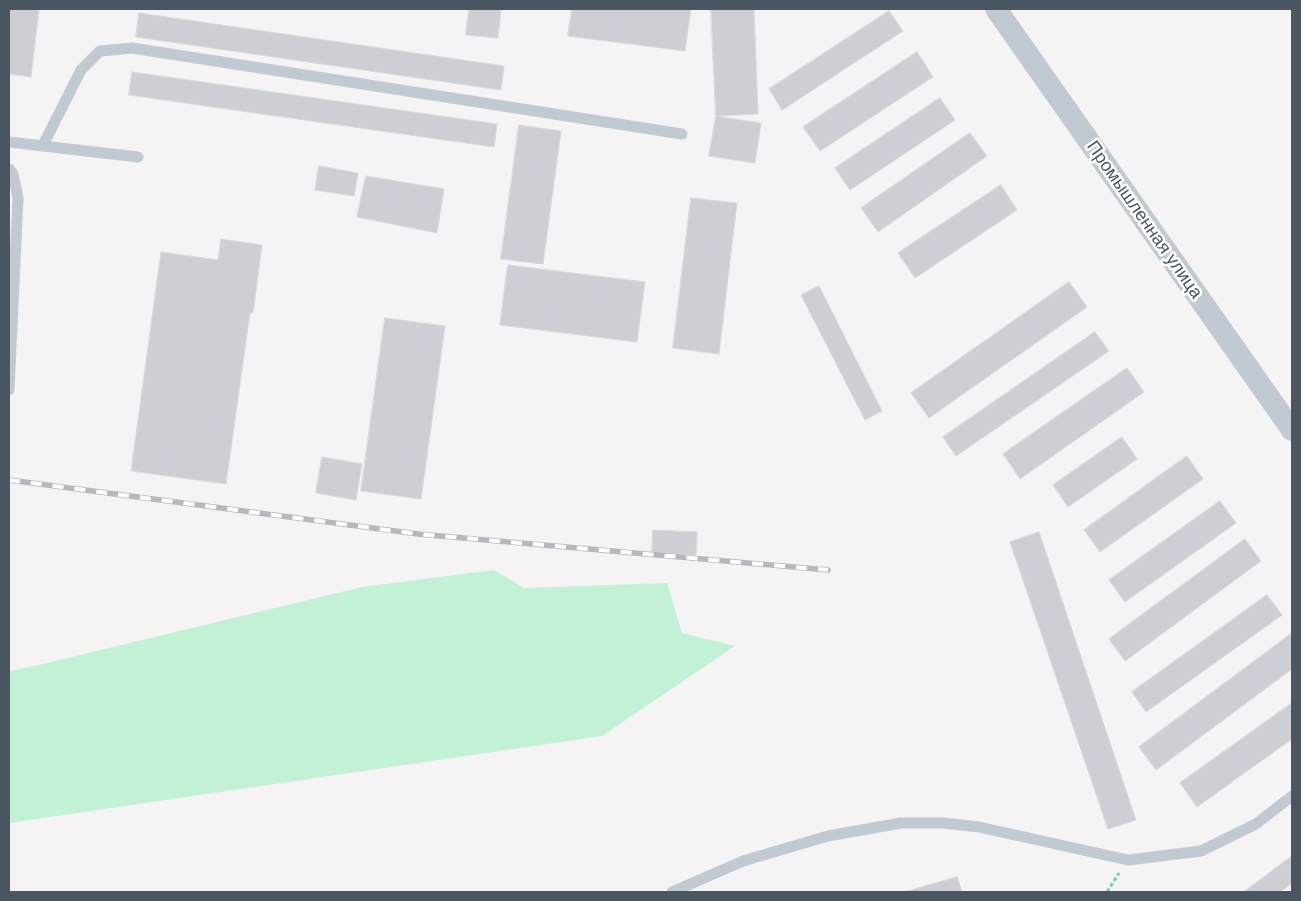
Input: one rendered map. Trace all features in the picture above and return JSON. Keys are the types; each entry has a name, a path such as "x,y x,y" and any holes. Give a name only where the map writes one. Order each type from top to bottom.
{"street":[{"name":"Промышленная улица","path":"996,9 1292,430"}],"lane":[{"path":"43,145 81,70 100,51 132,48 682,134"},
{"path":"9,142 138,157"},
{"path":"9,169 13,174 18,198 9,390"},
{"path":"672,892 743,862 828,836 901,822 943,823 979,827 1128,860 1201,851 1256,824 1292,796"}],"green space":[{"path":"494,570 524,588 667,583 682,633 735,646 602,736 9,823 9,671 362,587"}],"building":[{"path":"9,9 39,9 31,77 9,74"},
{"path":"469,9 501,9 498,38 466,35"},
{"path":"572,9 691,9 685,51 568,36"},
{"path":"711,9 754,9 758,114 716,116"},
{"path":"889,11 903,31 782,110 769,89"},
{"path":"139,13 504,66 501,90 136,37"},
{"path":"917,52 933,77 820,151 803,127"},
{"path":"132,72 497,124 494,147 129,95"},
{"path":"940,98 955,120 850,190 835,168"},
{"path":"716,116 761,123 755,163 709,156"},
{"path":"519,125 561,131 543,264 501,259"},
{"path":"970,133 987,156 878,232 861,208"},
{"path":"319,166 358,173 354,196 315,190"},
{"path":"366,176 444,189 437,233 357,217"},
{"path":"1001,185 1017,210 915,278 898,253"},
{"path":"691,198 737,203 719,354 673,348"},
{"path":"221,239 262,245 253,313 250,313 226,484 131,471 161,252 218,260"},
{"path":"508,265 645,282 637,342 500,325"},
{"path":"1069,282 1087,307 929,418 911,393"},
{"path":"819,286 882,411 865,420 801,295"},
{"path":"385,318 445,326 421,499 361,491"},
{"path":"1095,332 1109,351 956,456 943,437"},
{"path":"1127,368 1144,392 1020,479 1003,454"},
{"path":"1122,437 1137,459 1068,507 1053,485"},
{"path":"1187,456 1203,479 1100,552 1084,530"},
{"path":"322,457 362,464 356,500 316,493"},
{"path":"1220,501 1236,523 1125,602 1109,580"},
{"path":"653,530 697,532 696,555 652,553"},
{"path":"1039,532 1136,820 1108,829 1010,542"},
{"path":"1245,539 1261,561 1125,661 1109,639"},
{"path":"1267,595 1282,615 1146,712 1132,692"},
{"path":"1292,633 1292,669 1156,770 1139,747"},
{"path":"1292,703 1292,739 1197,807 1180,783"},
{"path":"1292,856 1292,883 1280,892 1244,892"},
{"path":"957,877 962,892 905,892"}],"railway":[{"path":"9,480 418,534 828,570"}]}
